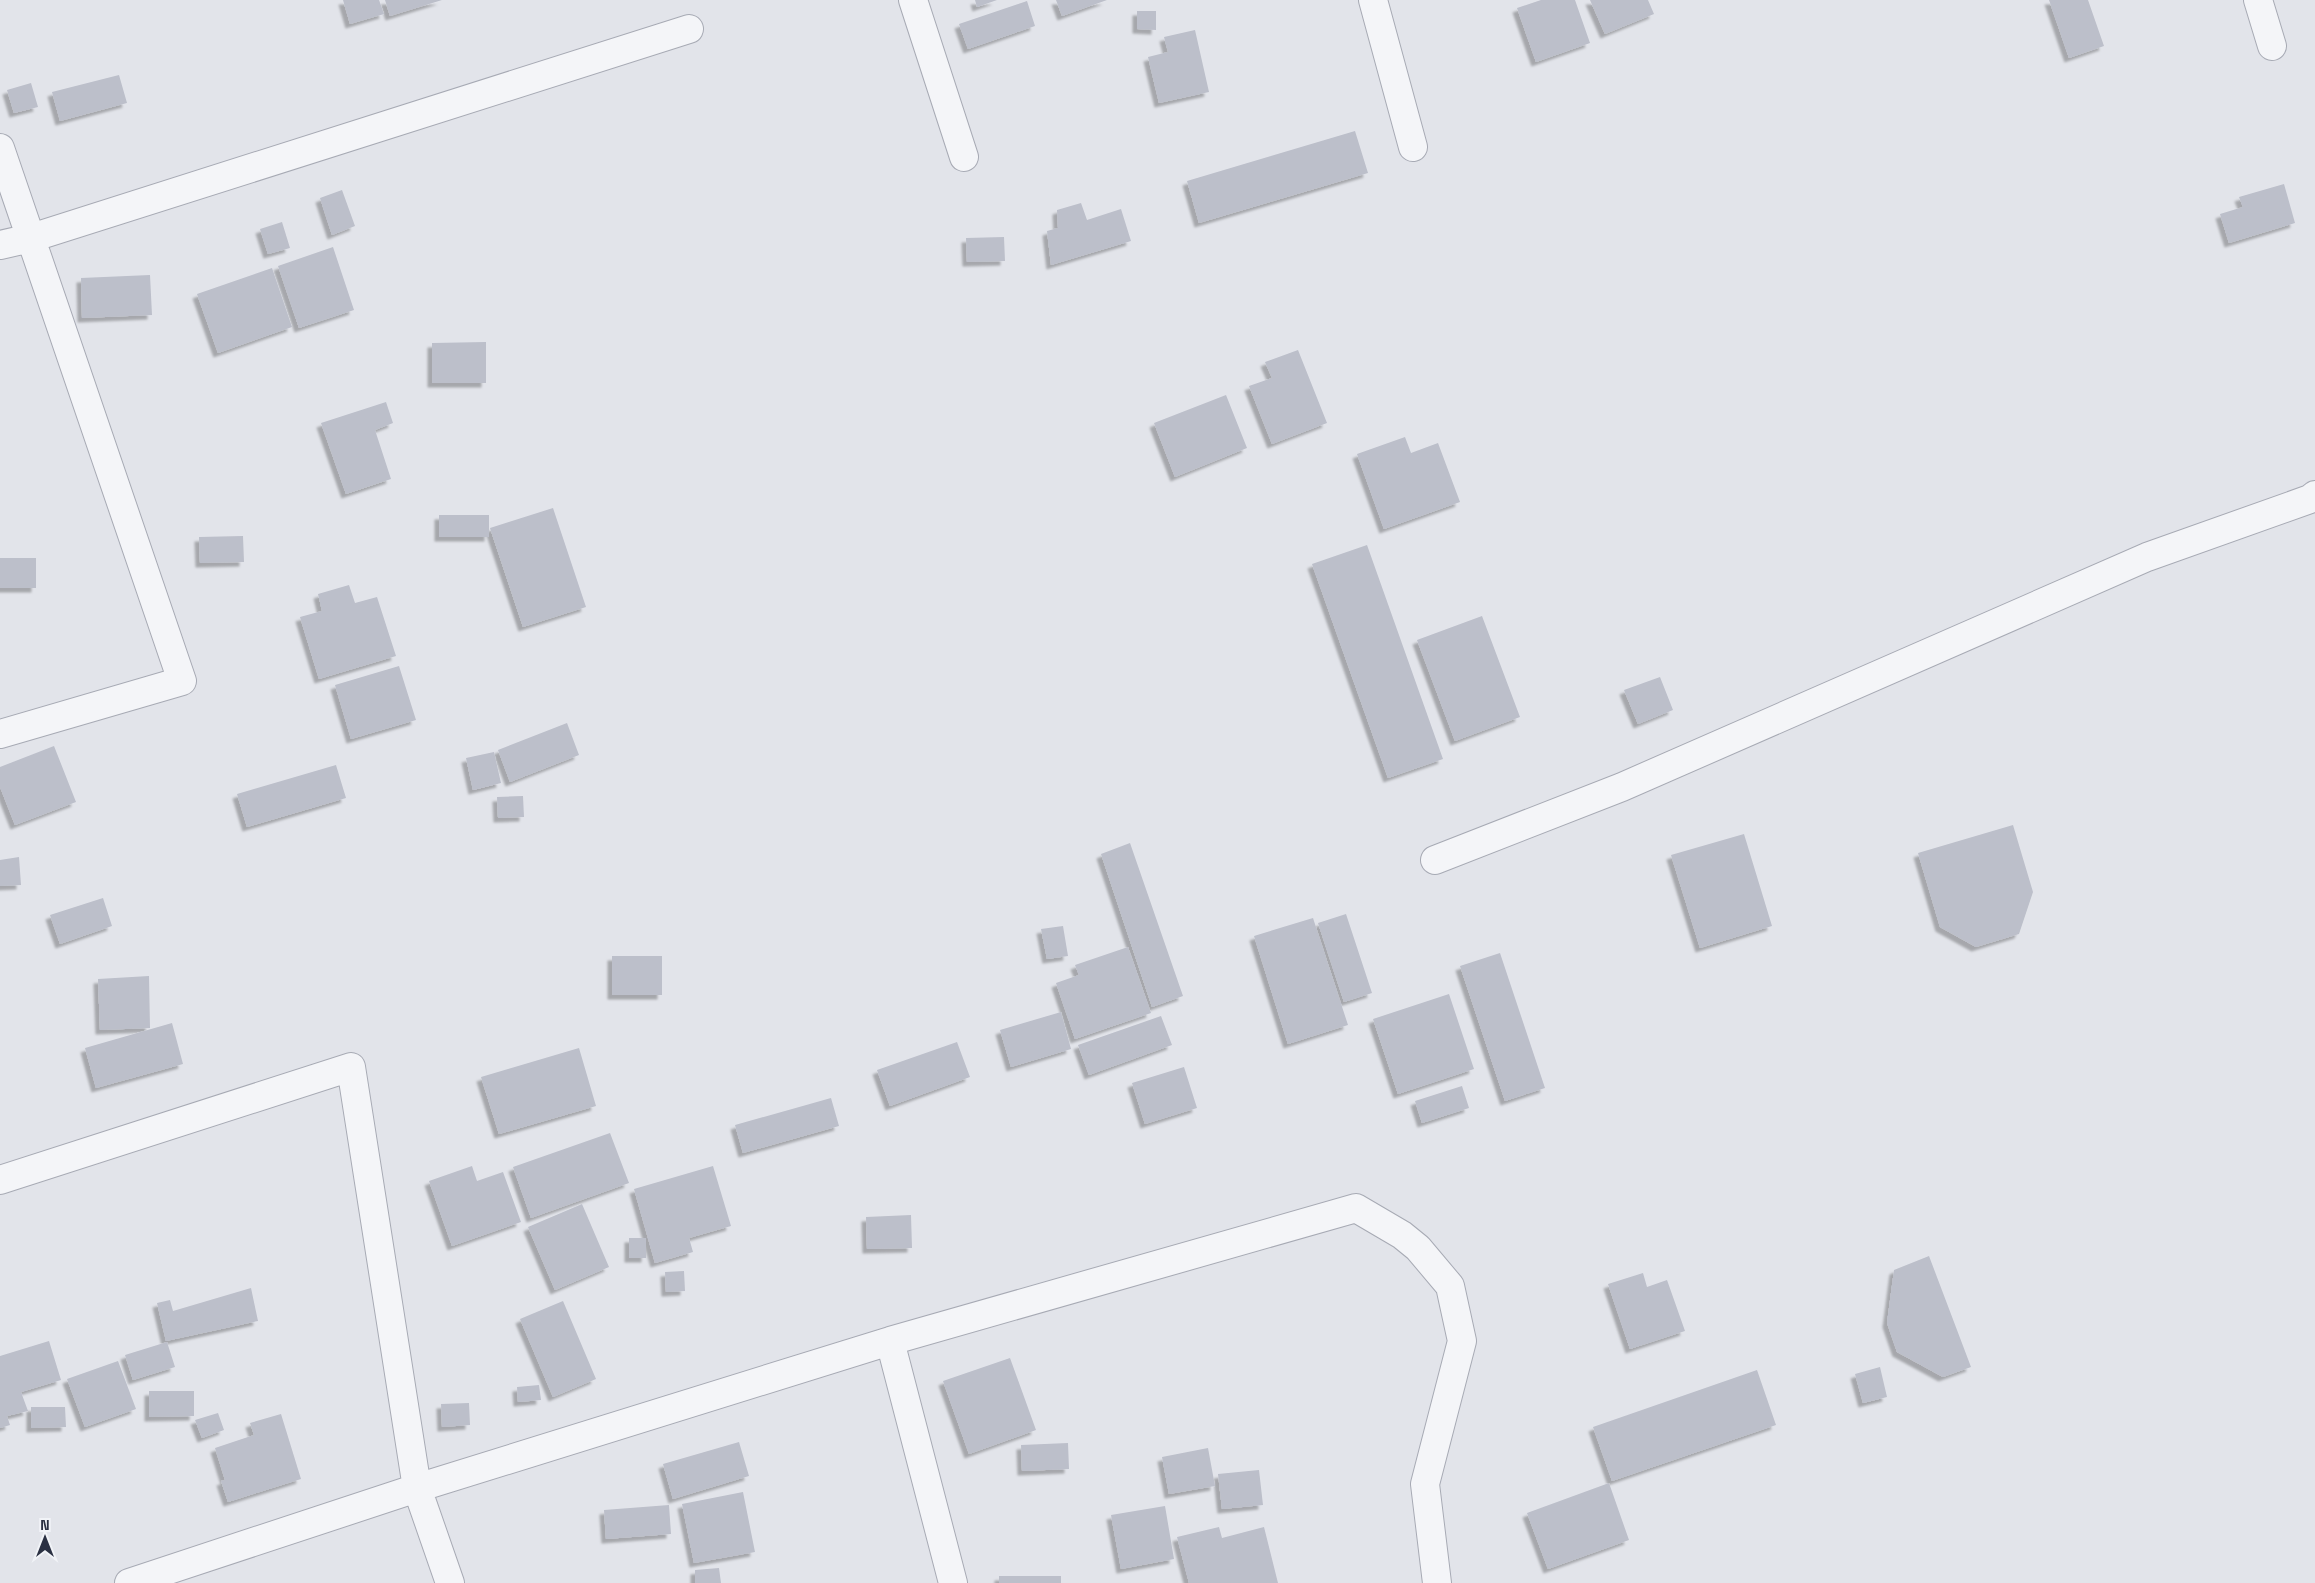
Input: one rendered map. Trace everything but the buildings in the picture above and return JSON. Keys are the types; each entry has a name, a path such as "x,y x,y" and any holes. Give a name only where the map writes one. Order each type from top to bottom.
{"street":[{"path":"913,0 964,157"},
{"path":"1373,0 1413,147"},
{"path":"2258,0 2272,46"},
{"path":"0,245 31,238 689,29"},
{"path":"0,148 182,681 0,734"},
{"path":"1435,860 1622,787 2147,558 2310,499 2315,495"},
{"path":"0,1180 351,1067 417,1488 450,1583"},
{"path":"129,1583 417,1488 890,1341 1356,1208 1402,1235 1418,1248 1450,1286 1462,1341 1425,1484 1437,1583"},
{"path":"890,1341 953,1583"}]}
